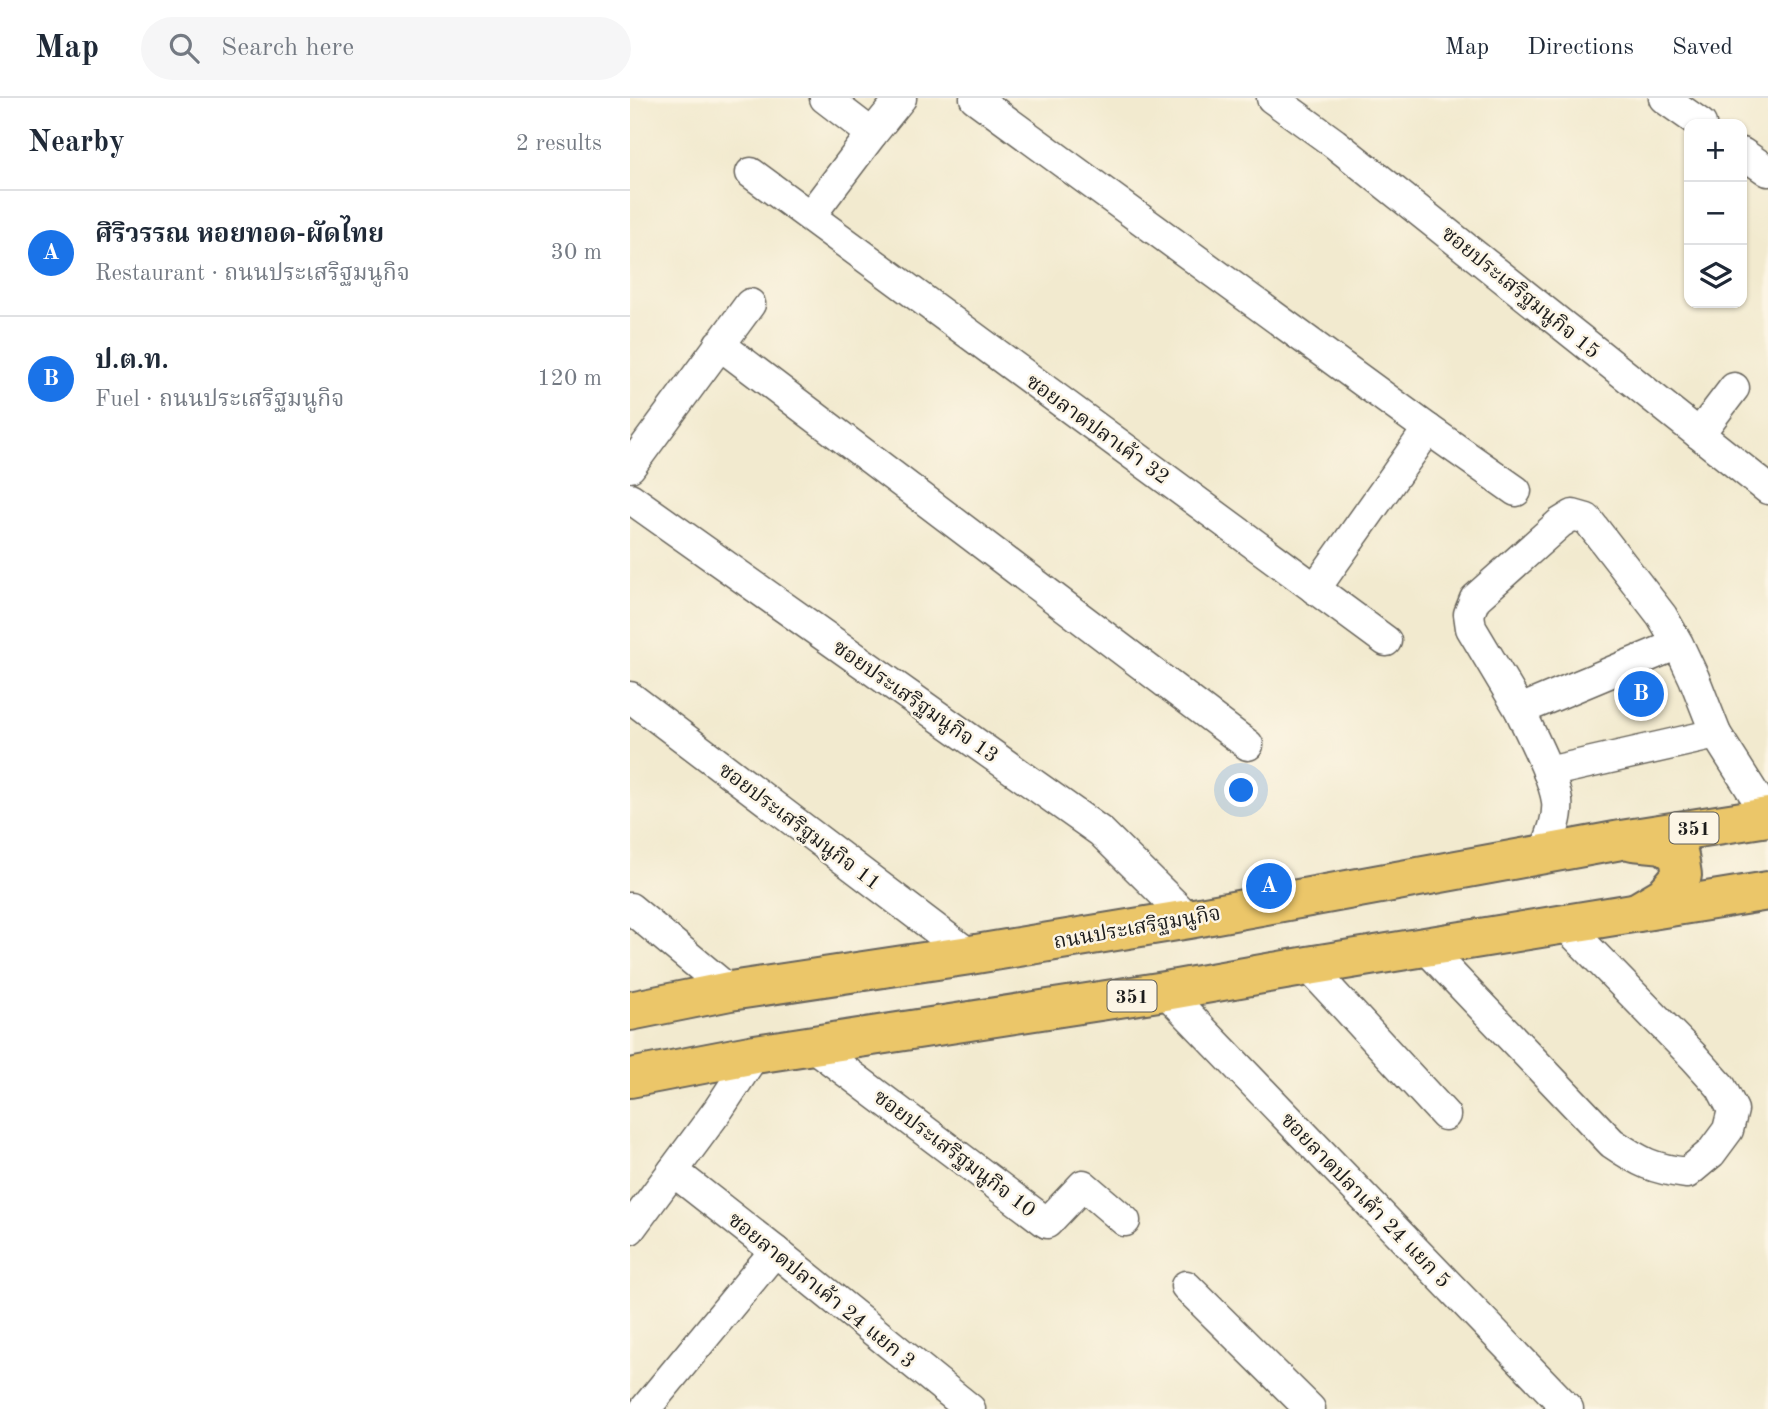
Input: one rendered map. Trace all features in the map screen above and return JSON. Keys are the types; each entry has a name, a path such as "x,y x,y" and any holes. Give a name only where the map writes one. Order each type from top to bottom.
{"main road":[{"name":"ถนนประเสริฐมนูกิจ","path":"630,1012 730,991 1189,919 1621,840 1768,816"},
{"path":"1621,840 1664,844 1679,856 1682,875 1664,896 1634,914"},
{"name":"351","path":"630,1078 755,1054 1165,991 1768,891"}],"street":[{"path":"825,98 872,134"},
{"path":"810,216 901,98"},
{"path":"975,98 1516,491"},
{"name":"ซอยประเสริฐมนูกิจ 15","path":"1272,98 1335,143 1768,489"},
{"path":"1664,98 1695,119"},
{"path":"1747,156 1768,171"},
{"name":"ซอยลาดปลาเค้า 32","path":"751,173 1386,641"},
{"path":"630,467 750,304"},
{"path":"719,344 1248,746"},
{"path":"1699,434 1734,388"},
{"path":"1315,589 1428,429"},
{"name":"ซอยประเสริฐมนูกิจ 13","path":"630,498 1101,832 1189,919"},
{"path":"1544,854 1555,821 1557,802 1548,772 1520,710 1471,628 1469,614 1475,599 1560,523 1573,515 1587,519 1662,615 1694,678 1716,734 1768,816"},
{"path":"1520,710 1678,644"},
{"name":"ซอยประเสริฐมนูกิจ 11","path":"630,697 971,955"},
{"path":"1548,772 1716,734"},
{"path":"630,908 730,991"},
{"path":"1425,947 1612,1143 1639,1162 1668,1171 1687,1173 1711,1153 1728,1130 1733,1110 1721,1087 1694,1057 1564,925"},
{"path":"1308,966 1444,1115"},
{"name":"ซอยลาดปลาเค้า 24 แยก 5","path":"1165,991 1568,1409"},
{"name":"ซอยประเสริฐมนูกิจ 10","path":"811,1045 1047,1223 1083,1185 1125,1221"},
{"path":"630,1229 718,1110 755,1054"},
{"name":"ซอยลาดปลาเค้า 24 แยก 3","path":"673,1171 970,1409"},
{"path":"645,1409 775,1251"},
{"path":"1186,1286 1310,1409"}],"place":[{"name":"ป.ต.ท.","path":"1641,694"},
{"name":"ศิริวรรณ หอยทอด-ผัดไทย","path":"1269,886"}]}
